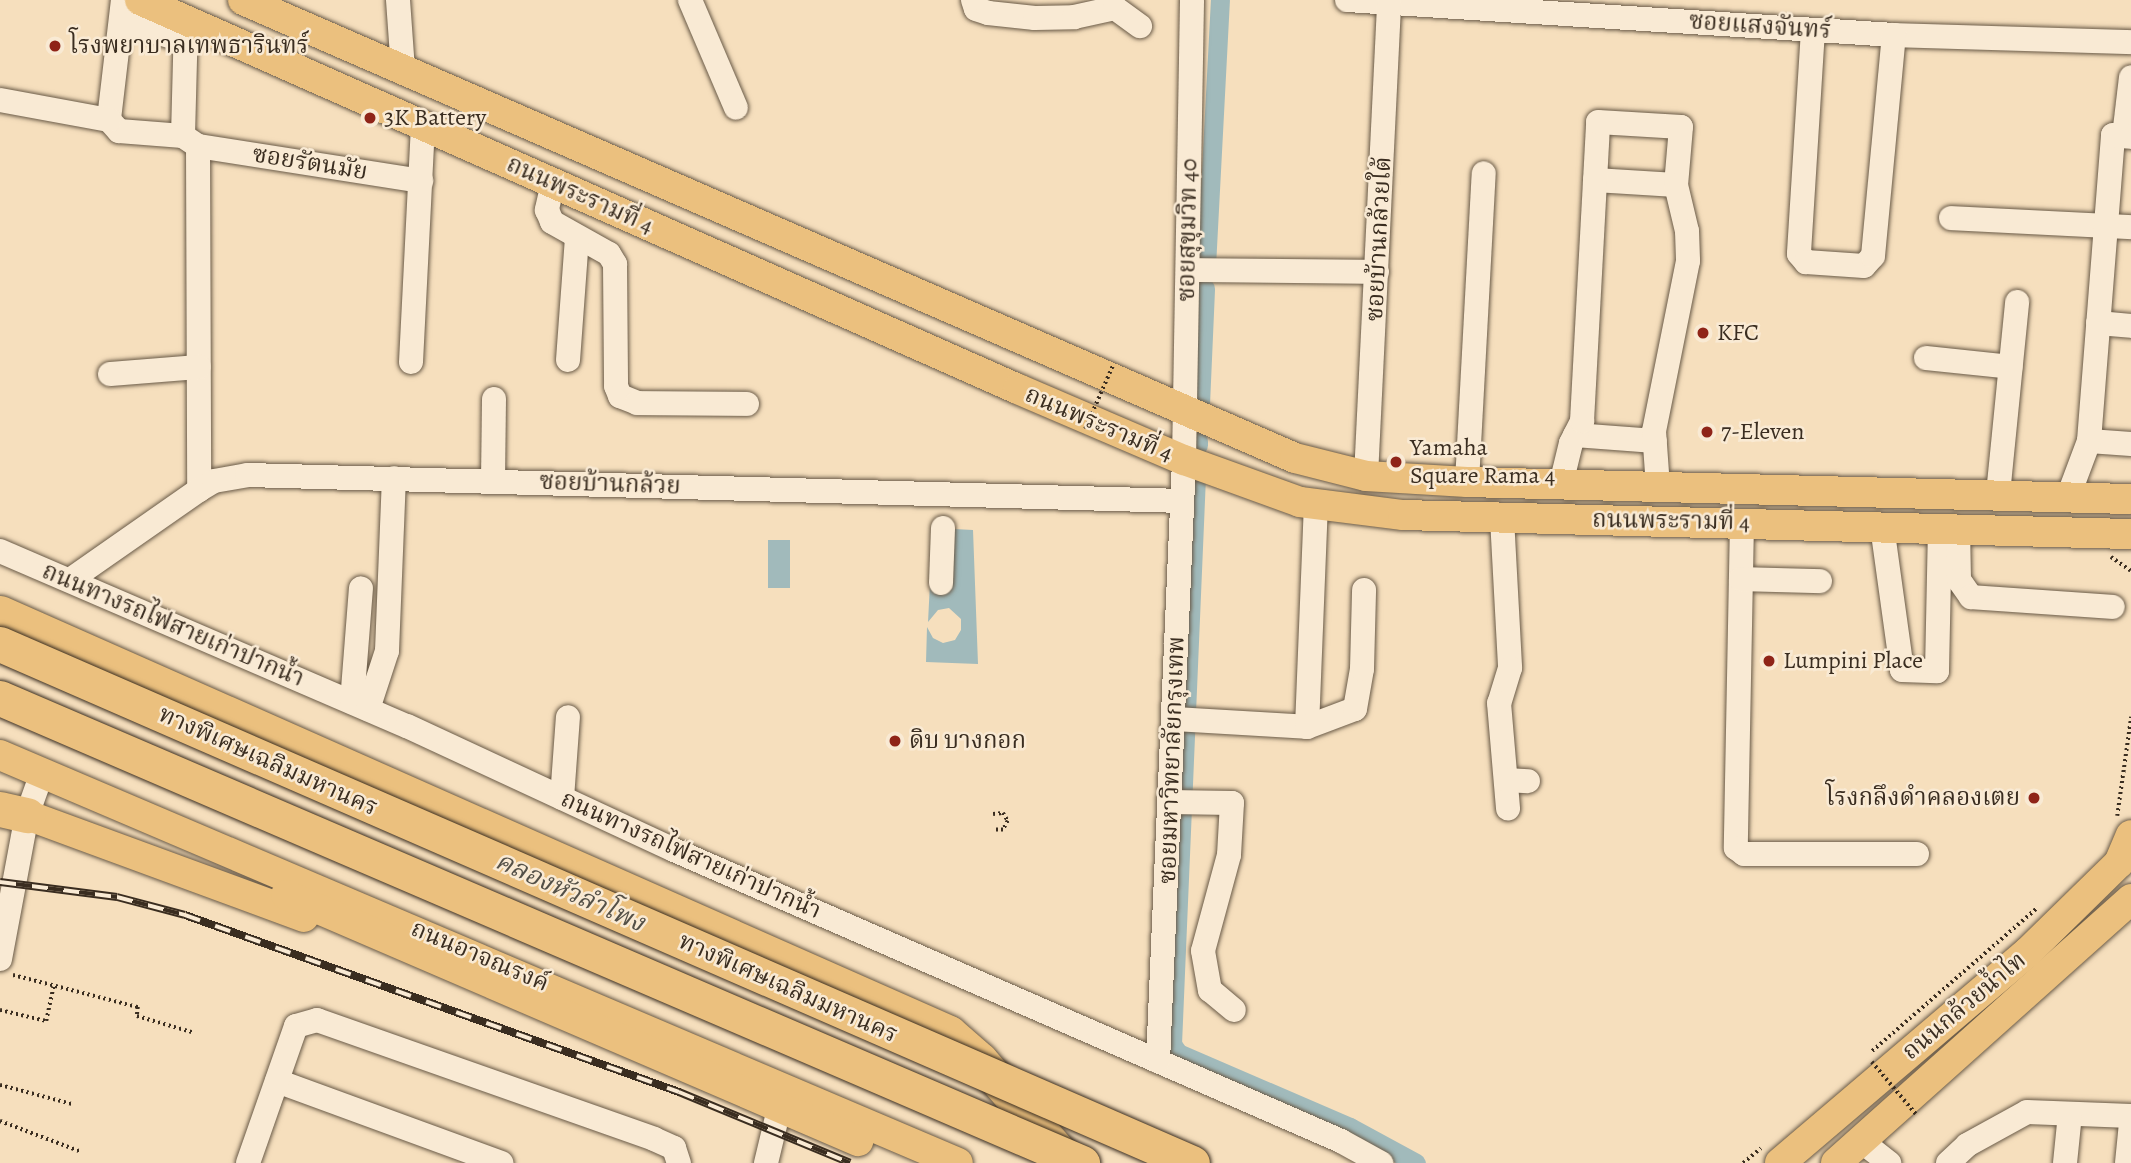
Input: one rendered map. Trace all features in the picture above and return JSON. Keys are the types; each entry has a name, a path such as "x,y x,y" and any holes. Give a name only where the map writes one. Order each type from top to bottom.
{"highway":[{"path":"0,613 475,826 949,1033 980,1060 1068,1163"},
{"name":"ทางพิเศษเฉลิมมหานคร","path":"0,645 1192,1163"},
{"name":"ทางพิเศษเฉลิมมหานคร","path":"0,698 1082,1163"}],"main road":[{"name":"ถนนพระรามที่ 4","path":"251,2 1295,458 1366,476 1466,482 2131,499"},
{"name":"ถนนพระรามที่ 4","path":"128,7 423,125 1184,460 1316,504 1403,515 2131,534"},
{"path":"403,70 423,125"},
{"path":"2101,532 2131,552"},
{"name":"ถนนอาจณรงค์","path":"0,755 26,796 339,896 958,1163"},
{"name":"ถนนอาจณรงค์","path":"0,771 26,796 338,930 431,958 910,1163"},
{"name":"ถนนกล้วยน้ำไท","path":"1771,1155 2028,952 2125,868 2124,827"},
{"name":"ถนนกล้วยน้ำไท","path":"1836,1163 2131,898"}],"street":[{"path":"398,0 403,70"},
{"path":"690,0 736,108"},
{"path":"973,0 976,9 988,13 1035,18 1074,17 1115,8 1140,26"},
{"name":"ซอยสุขุมวิท 40","path":"1184,460 1192,0"},
{"name":"ซอยแสงจันทร์","path":"1347,0 1894,35 2131,42"},
{"name":"ซอยบ้านกล้วยใต้","path":"1366,476 1389,3"},
{"path":"109,120 128,7"},
{"path":"1813,30 1799,254 1806,262 1864,266 1873,256 1894,35"},
{"path":"186,31 199,367 199,490"},
{"path":"2068,497 2089,441 2098,323 2120,226 2113,135 2128,136 2131,77"},
{"name":"ซอยรัตนมัย","path":"0,100 109,120 119,131 421,181"},
{"path":"1561,484 1575,435 1582,421 1598,122 1681,127 1676,185 1687,231 1688,261 1655,441 1658,487"},
{"path":"411,362 423,125"},
{"path":"1466,482 1484,173"},
{"path":"1595,180 1676,185"},
{"path":"553,183 547,210 552,222 609,254 615,264 616,386 620,396 637,403 747,404"},
{"path":"1951,218 2120,226"},
{"path":"568,360 578,238"},
{"path":"1188,270 1377,272"},
{"path":"1998,494 2017,303"},
{"path":"2098,323 2131,326"},
{"path":"1926,358 2011,367"},
{"path":"110,374 199,367"},
{"path":"493,481 494,399"},
{"path":"1575,435 1655,441"},
{"path":"2089,441 2131,444"},
{"name":"ซอยมหาวิทยาลัยกรุงเทพ","path":"1158,1061 1170,802 1185,719 1181,501 1184,460"},
{"name":"ซอยบ้านกล้วย","path":"70,580 199,490 215,481 247,475 493,481 944,513 1181,501"},
{"path":"360,706 387,651 394,478"},
{"path":"1307,727 1316,504"},
{"path":"941,583 944,513"},
{"path":"1503,518 1510,668 1499,703 1517,780 1508,810"},
{"path":"1742,522 1736,848 1744,854 1917,854"},
{"path":"1882,526 1902,670 1937,671 1949,528"},
{"path":"1949,528 1959,580 1971,597 2113,607"},
{"name":"ถนนทางรถไฟสายเก่าปากน้ำ","path":"0,551 360,706 1381,1163"},
{"path":"1741,579 1820,581"},
{"path":"360,706 361,588"},
{"path":"1185,719 1307,727 1355,709 1362,669 1364,590"},
{"path":"562,798 568,717"},
{"path":"0,959 9,857 26,796"},
{"path":"1170,802 1231,803 1229,855 1203,951 1210,990 1234,1010"},
{"path":"254,1161 296,1026 317,1020 654,1139 674,1148 679,1163"},
{"path":"277,1081 501,1163"},
{"path":"766,1163 779,1109"},
{"path":"1948,1163 2010,1117 2026,1112 2131,1116"},
{"path":"2064,1163 2070,1114"},
{"path":"2127,1163 2131,1123"},
{"path":"1860,1141 1889,1163"}],"path":[{"path":"1085,429 1113,365"},
{"path":"2124,827 2131,717"},
{"path":"993,814 1003,813 1008,821 1003,830 994,830"},
{"path":"1861,1060 2039,906"},
{"path":"0,971 138,1007 137,1016 195,1032"},
{"path":"0,1010 46,1021 53,986"},
{"path":"1872,1062 1916,1114"},
{"path":"0,1085 72,1104"},
{"path":"0,1121 79,1152"},
{"path":"1743,1163 1771,1155"}],"water":[{"path":"954,529 973,530 978,664 926,662 927,627 933,638 943,643 955,640 961,630 961,619 949,608 938,610 928,622 930,583"},
{"path":"768,540 790,540 790,588 768,588"}],"waterway":[{"path":"1206,266 1220,0"},
{"path":"1200,404 1205,288"},
{"path":"1196,476 1172,1044 1178,1053 1350,1127 1416,1163"}],"railway":[{"path":"0,882 117,897 185,915 679,1092 850,1163"}],"place":[{"name":"โรงพยาบาลเทพธารินทร์","path":"55,46"},
{"name":"3K Battery","path":"370,118"},
{"name":"KFC","path":"1703,333"},
{"name":"7-Eleven","path":"1707,432"},
{"name":"Yamaha Square Rama 4","path":"1396,462"},
{"name":"Lumpini Place","path":"1769,661"},
{"name":"ดิบ บางกอก","path":"895,741"},
{"name":"โรงกลึงดำคลองเตย","path":"2034,798"}],"water label":[{"name":"คลองหัวลำโพง","path":"570,892"}]}
